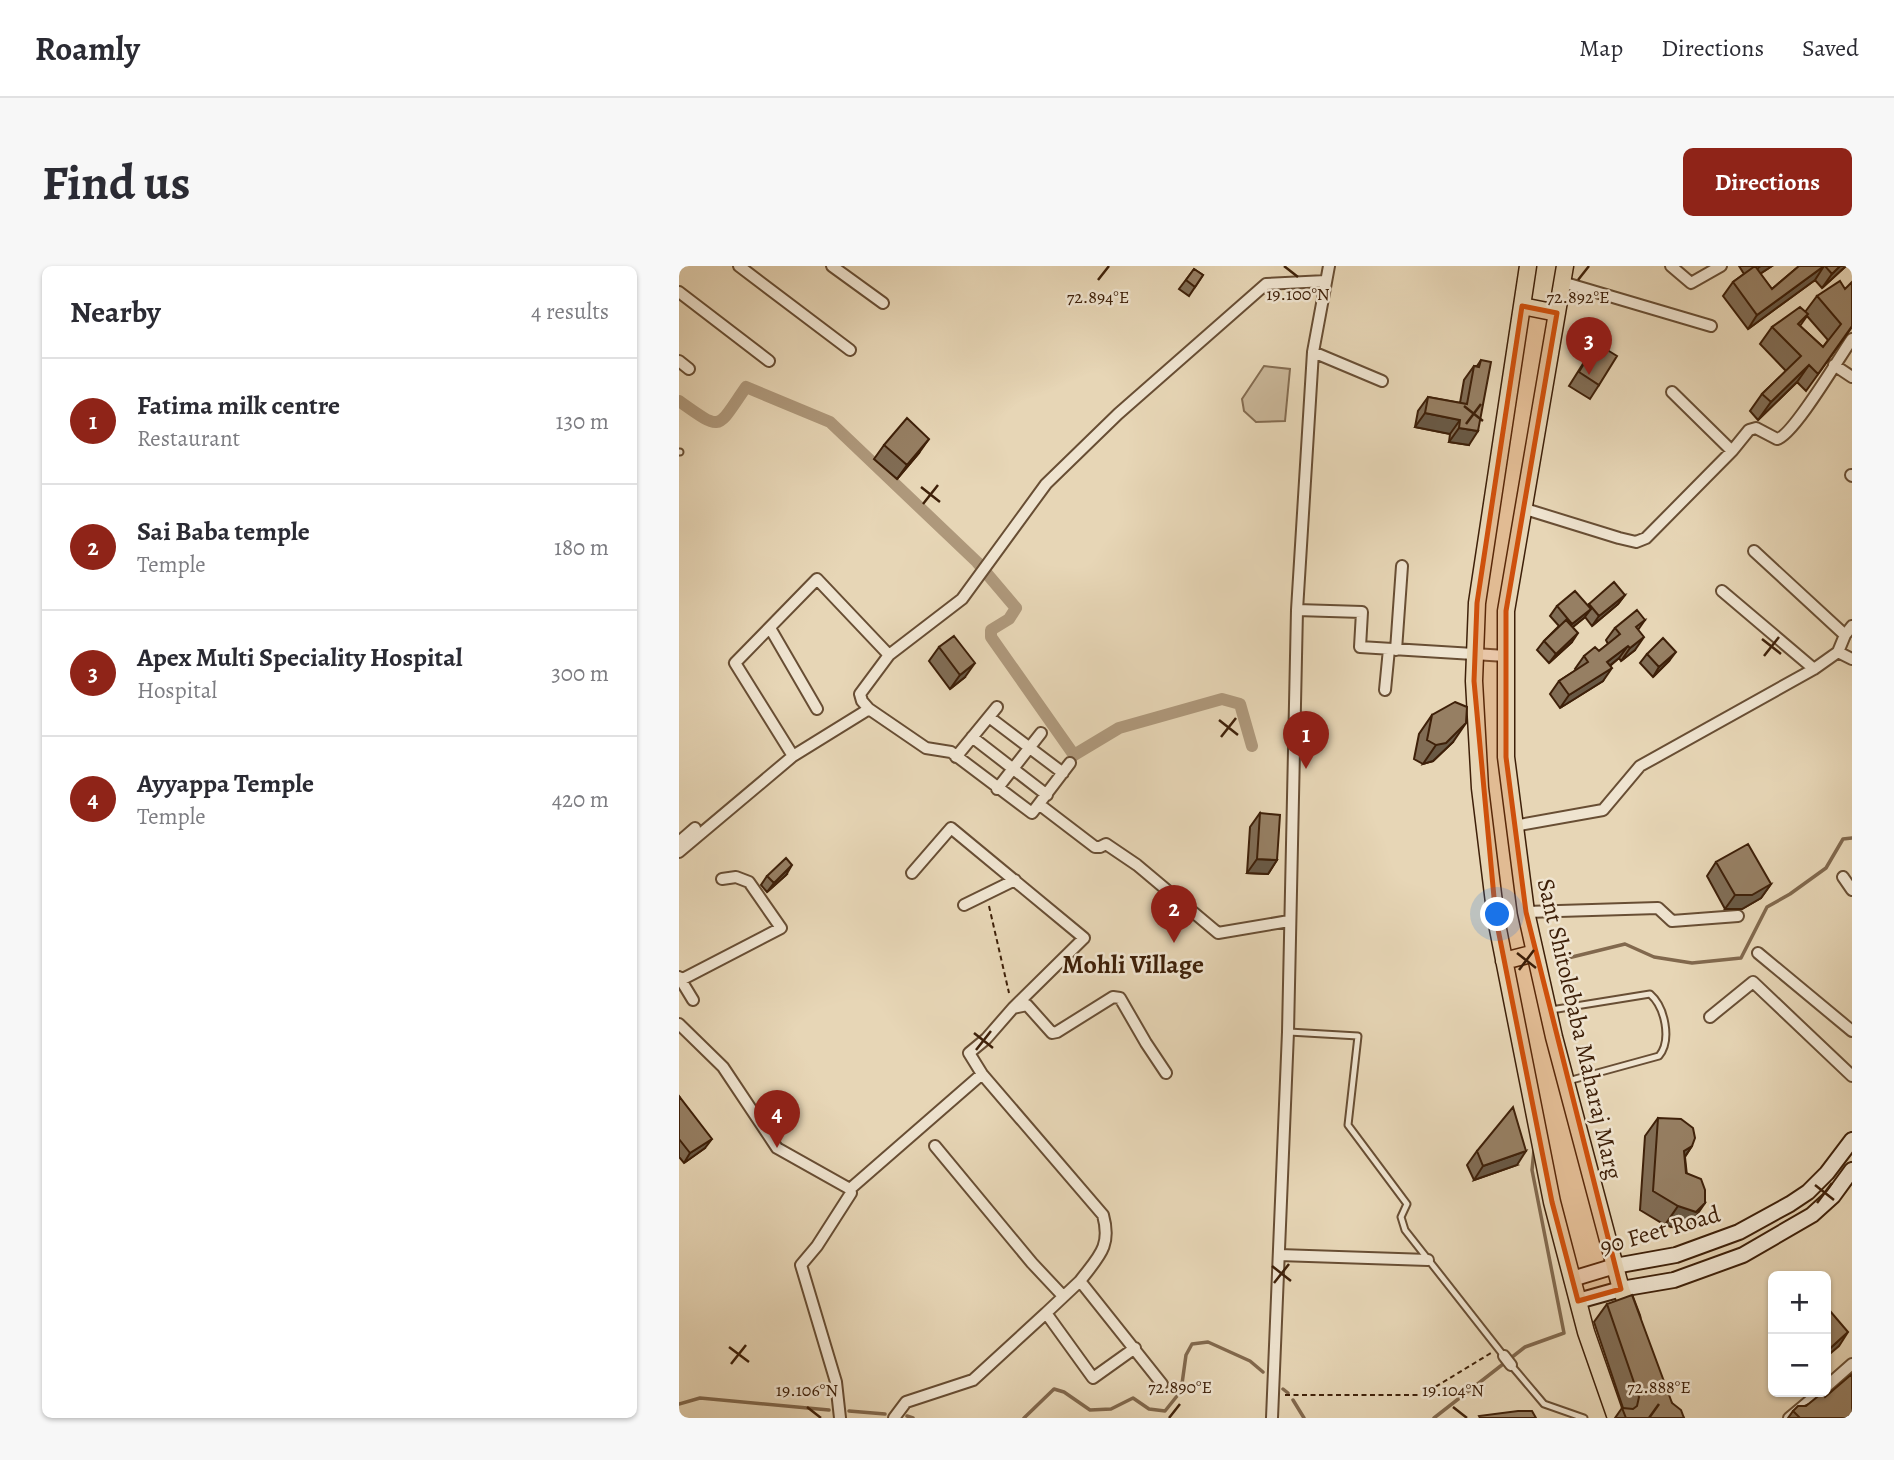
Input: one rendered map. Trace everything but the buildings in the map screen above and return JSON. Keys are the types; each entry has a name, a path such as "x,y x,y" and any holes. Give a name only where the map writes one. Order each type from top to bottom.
{"main road":[{"path":"1528,266 1477,603 1473,681 1480,788 1496,919 1552,1202 1586,1332 1616,1418"},
{"name":"Sant Shitolebaba Maharaj Marg","path":"1563,274 1506,611 1506,757 1526,912 1548,1011 1621,1289 1635,1327"},
{"path":"1522,306 1557,313"},
{"path":"1504,961 1535,953"}],"street":[{"path":"739,266 850,350"},
{"path":"832,266 883,303"},
{"path":"1272,1418 1288,1032 1297,610 1313,352 1329,266"},
{"path":"1671,266 1691,283 1721,266"},
{"path":"1563,274 1711,326"},
{"path":"1070,763 1032,813 951,752 926,748 869,709 860,694 889,655 962,599 1046,484 1118,414 1266,284 1326,281"},
{"path":"679,292 769,361"},
{"path":"1522,508 1636,542 1646,538 1732,451 1749,430 1756,428 1777,439 1783,438 1852,339"},
{"path":"1313,352 1382,381"},
{"path":"679,361 689,369"},
{"path":"1835,365 1852,377"},
{"path":"1672,392 1732,451"},
{"path":"1514,826 1603,810 1640,766 1814,669 1838,652 1849,631 1754,551"},
{"path":"1385,690 1393,650 1402,566"},
{"path":"793,756 735,663 817,579 889,655"},
{"path":"1722,591 1814,669"},
{"path":"1297,610 1361,612 1360,648 1506,656"},
{"path":"770,628 817,709"},
{"path":"1838,652 1852,659"},
{"path":"956,757 997,707"},
{"path":"683,839 793,756 869,709"},
{"path":"989,717 1063,773"},
{"path":"997,789 1041,733"},
{"path":"972,737 1013,768 1043,800 1095,847 1106,844 1112,846 1218,933 1289,921"},
{"path":"679,852 683,839 695,828"},
{"path":"894,1418 906,1402 973,1380 1080,1281 1103,1251 1108,1231 1103,1216 982,1074 969,1054 1084,938 951,828 912,873"},
{"path":"693,1000 679,979 781,928 749,882 736,877 722,880"},
{"path":"1843,877 1852,890"},
{"path":"964,905 1015,880"},
{"path":"1526,912 1658,908 1672,920 1738,916"},
{"path":"1758,953 1852,1031"},
{"path":"1710,1017 1753,982 1852,1076"},
{"path":"1013,1008 1027,1005 1052,1033 1113,997 1120,998 1166,1073"},
{"path":"679,1024 723,1067 778,1148 850,1189"},
{"path":"850,1189 982,1074"},
{"name":"90 Feet Road","path":"1572,1279 1615,1266 1676,1255 1748,1227 1808,1192 1827,1173 1852,1140"},
{"path":"935,1146 1032,1263 1063,1296"},
{"name":"90 Feet Road","path":"1578,1301 1621,1289 1674,1280 1743,1255 1812,1215 1833,1196 1852,1170"},
{"path":"840,1418 837,1382 801,1265 841,1210 851,1194 850,1189"},
{"path":"1279,1255 1428,1260"},
{"path":"1080,1281 1161,1384"},
{"path":"1046,1313 1093,1378 1135,1348"},
{"path":"1831,1383 1852,1364"},
{"path":"1790,1418 1814,1397"}],"lane":[{"path":"1548,1011 1650,994 1660,1006 1667,1040 1659,1056 1566,1082"},
{"path":"1288,1032 1358,1036 1349,1125 1406,1204 1401,1217 1405,1230 1544,1404 1584,1418"}],"path":[{"path":"987,894 1013,1008"},
{"path":"1273,1395 1422,1395 1504,1357"}],"highlighted area":[{"path":"1522,306 1557,313 1506,611 1506,757 1526,912 1621,1289 1578,1301 1552,1202 1496,919 1474,681 1477,603"}],"shaded area":[{"path":"1264,366 1290,369 1285,421 1256,422 1244,411 1242,399"}],"waterway":[{"path":"679,401 704,418 718,422 729,412 746,387 830,422 977,562 1016,608 1009,619 991,630 991,637 1074,755 1119,728 1222,699 1240,704 1252,746"},
{"path":"1564,959 1625,944 1654,957 1692,963 1741,958 1767,907 1826,868 1843,839 1852,838"},
{"path":"1434,1418 1525,1347 1564,1333 1532,1170 1534,1150"},
{"path":"1024,1418 1054,1389 1064,1392 1090,1410 1111,1409 1133,1398 1149,1409 1165,1411 1181,1391 1186,1355 1192,1344 1208,1342 1250,1361 1263,1372"},
{"path":"1283,1389 1288,1393"},
{"path":"679,1404 700,1398 829,1410"},
{"path":"1293,1400 1304,1418"},
{"path":"849,1411 885,1414"},
{"path":"907,1416 913,1418"}],"place":[{"name":"Apex Multi Speciality Hospital","path":"1589,375"},
{"name":"Fatima milk centre","path":"1306,769"},
{"name":"Sai Baba temple","path":"1174,943"},
{"name":"Ayyappa Temple","path":"777,1148"}],"district":[{"name":"Mohli Village","path":"1133,964"}]}
